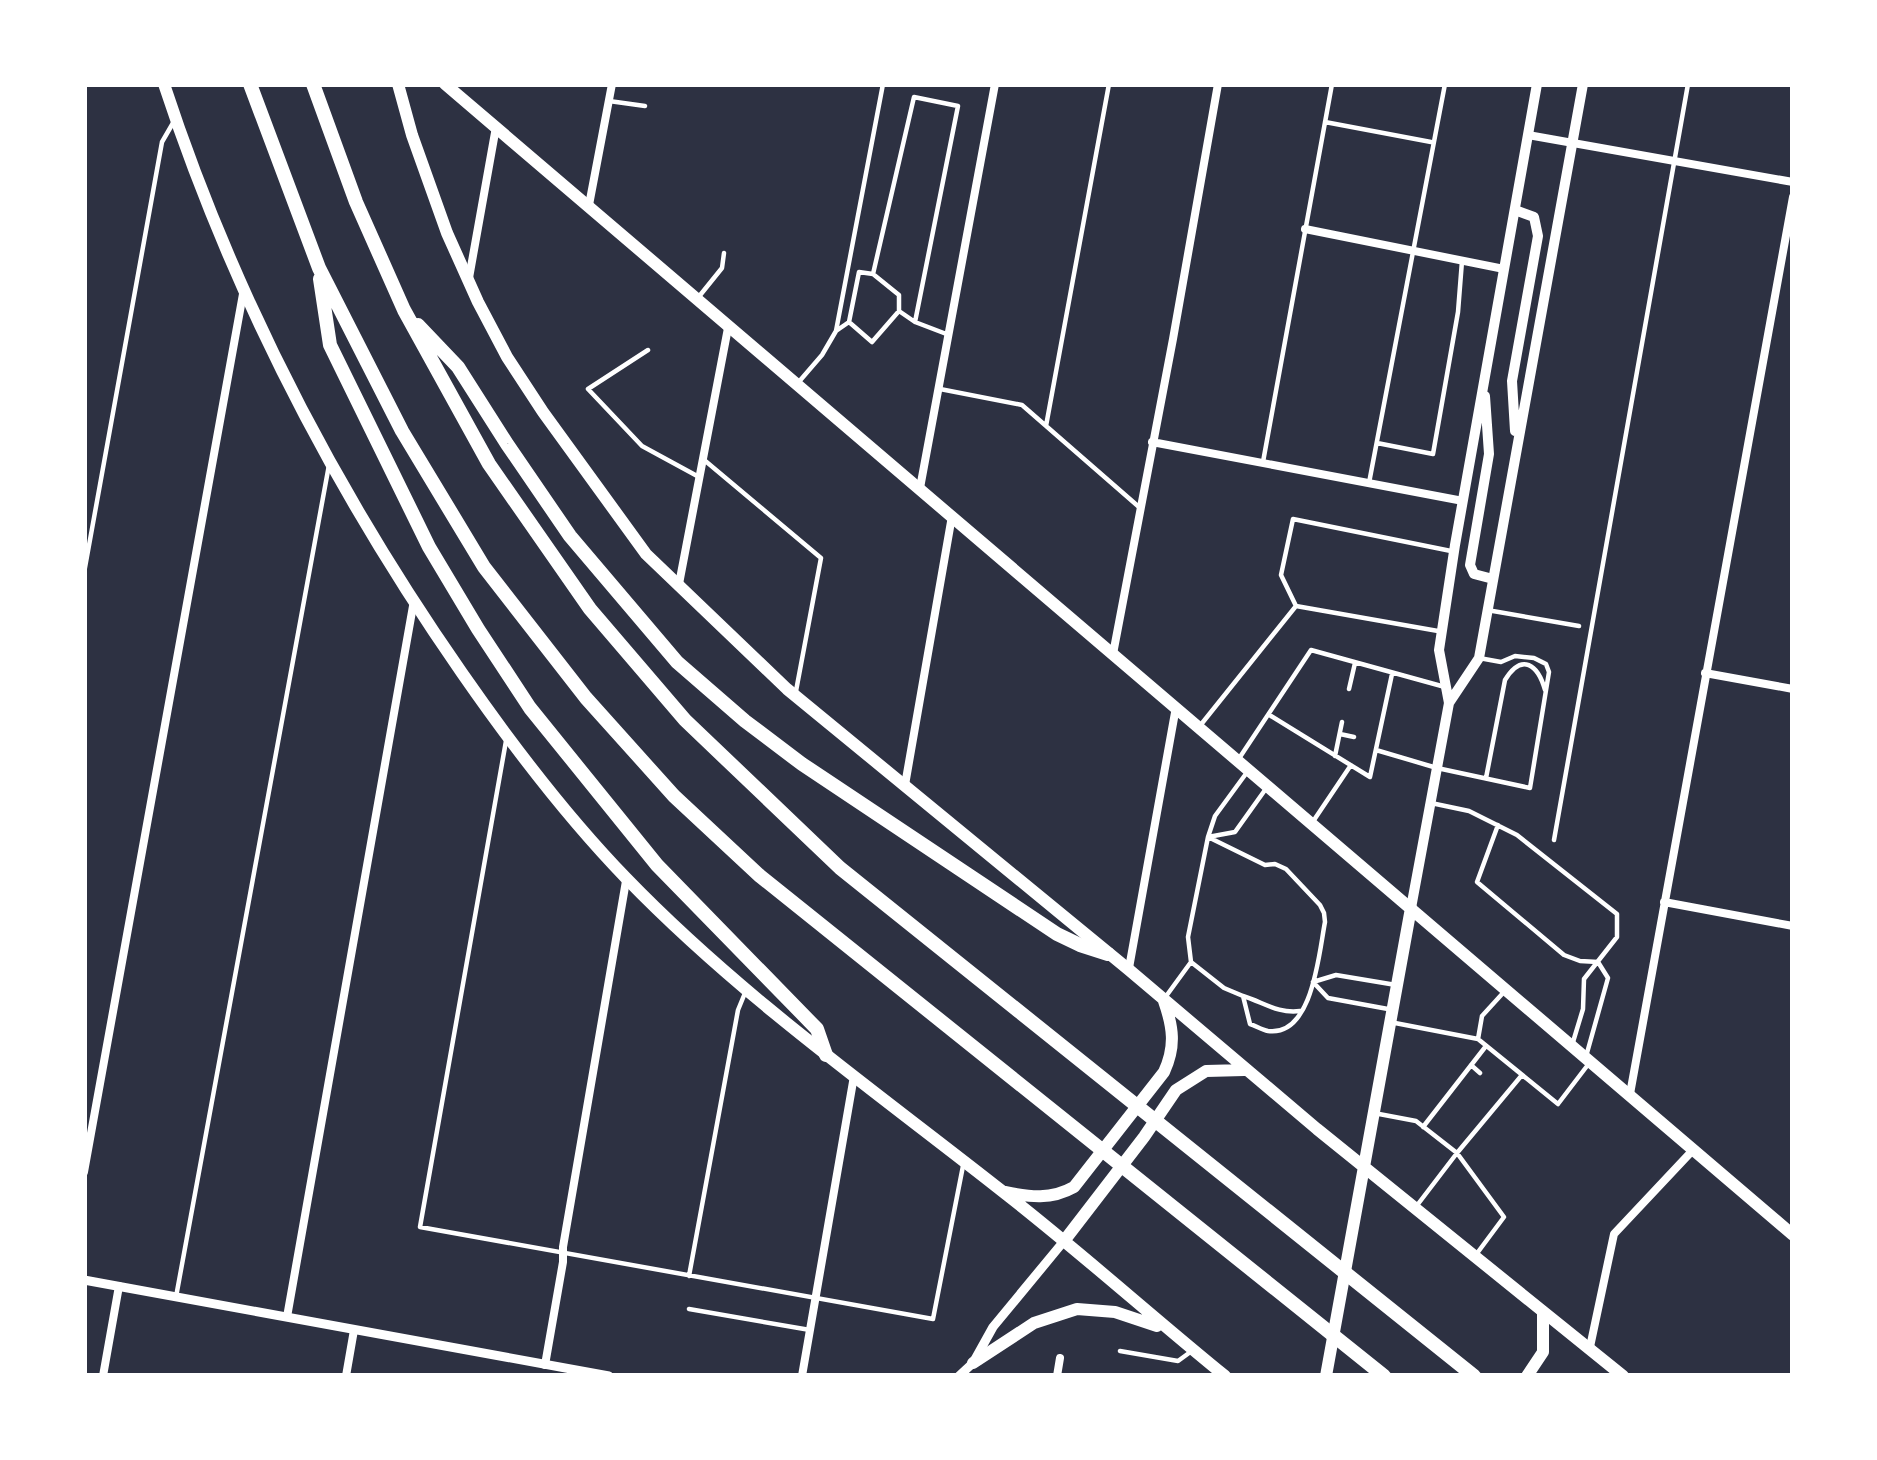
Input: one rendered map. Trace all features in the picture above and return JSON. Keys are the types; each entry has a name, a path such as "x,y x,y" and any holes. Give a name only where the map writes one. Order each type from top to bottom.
{"highway":[{"path":"250,84 319,268 402,431 484,567 586,698 674,796 760,876 1384,1376"},
{"path":"314,84 356,202 404,310 490,464 590,609 685,720 840,868 1474,1376"},
{"path":"319,268 330,345 429,547 478,629 530,708 598,793 657,865 818,1029 826,1054"},
{"path":"404,310 458,368 571,536 676,662 802,764 1057,934 1108,954"}],"main road":[{"path":"164,84 244,289 330,462 414,604 576,825 746,991 1064,1240 1226,1376"},
{"path":"398,84 447,233 507,357 646,554 795,695 1623,1376"},
{"path":"446,84 1793,1235"},
{"path":"1326,1376 1449,704 1439,650 1537,84"},
{"path":"1449,704 1479,658 1583,84"},
{"path":"1515,210 1537,220 1538,236 1512,381 1516,452"},
{"path":"1484,382 1489,454 1470,565 1474,574 1493,579"},
{"path":"1004,1192 1043,1197 1074,1187 1170,1060 1174,1036 1164,999"},
{"path":"1064,1240 1182,1084 1216,1069 1251,1072"},
{"path":"973,1363 1034,1323 1077,1310 1115,1312 1169,1331"},
{"path":"1530,1371 1543,1352 1543,1312"}],"street":[{"path":"589,206 612,84"},
{"path":"920,488 995,84"},
{"path":"1113,654 1218,84"},
{"path":"469,279 496,127"},
{"path":"1528,135 1793,182"},
{"path":"1630,1096 1793,197"},
{"path":"1305,229 1504,269"},
{"path":"84,1172 244,289"},
{"path":"679,586 729,326"},
{"path":"1152,442 1463,501"},
{"path":"905,787 952,516"},
{"path":"287,1317 414,604"},
{"path":"1705,673 1793,689"},
{"path":"1129,969 1176,707"},
{"path":"545,1365 627,879"},
{"path":"1664,902 1793,926"},
{"path":"802,1376 854,1076"},
{"path":"1590,1348 1614,1234 1693,1149"},
{"path":"959,1376 1064,1240"},
{"path":"84,1280 609,1376"},
{"path":"103,1376 118,1286"},
{"path":"346,1376 354,1330"},
{"path":"1057,1376 1060,1358"}],"lane":[{"path":"797,384 836,331 883,84"},
{"path":"1046,426 1109,84"},
{"path":"1263,463 1332,84"},
{"path":"1369,483 1445,84"},
{"path":"1554,840 1688,84"},
{"path":"873,274 914,97 958,106 915,322"},
{"path":"609,101 645,106"},
{"path":"84,573 162,142 176,118"},
{"path":"1325,122 1434,143"},
{"path":"697,298 722,268 724,253"},
{"path":"1377,443 1433,454 1458,312 1462,261"},
{"path":"836,331 849,322 859,272 873,274 899,295 899,310 872,342 849,322"},
{"path":"899,310 915,322 950,335"},
{"path":"648,350 588,389 642,446 699,477"},
{"path":"940,389 1022,405 1139,507"},
{"path":"704,459 821,558 795,695"},
{"path":"176,1297 330,462"},
{"path":"1296,606 1281,575 1293,519 1454,552"},
{"path":"1296,606 1442,632"},
{"path":"1199,728 1296,606"},
{"path":"1487,610 1579,626"},
{"path":"1164,999 1191,962 1188,938 1215,816 1311,650 1446,687"},
{"path":"1376,744 1437,768 1530,788 1549,672 1546,664 1515,656 1501,662 1479,658"},
{"path":"1349,689 1355,663"},
{"path":"1486,778 1505,680 1512,668 1533,666 1546,695"},
{"path":"1270,715 1370,777 1392,674"},
{"path":"1335,756 1342,722"},
{"path":"1340,734 1354,737"},
{"path":"507,735 420,1227 933,1319 964,1161"},
{"path":"1312,824 1351,765"},
{"path":"1208,837 1235,832 1268,785"},
{"path":"1431,803 1469,811 1517,835 1617,914 1617,937 1584,979 1583,1010 1572,1046"},
{"path":"1498,825 1477,882 1564,955 1580,962 1598,962"},
{"path":"1208,837 1265,865 1286,869 1324,913 1313,982 1304,1010 1291,1026 1270,1032 1250,1024 1243,996"},
{"path":"1191,962 1224,988 1287,1012 1304,1010"},
{"path":"1313,982 1328,998 1478,1039 1558,1104 1588,1059 1608,978 1598,962"},
{"path":"1313,982 1336,975 1396,985"},
{"path":"1478,1039 1482,1016 1506,988"},
{"path":"689,1276 738,1010 746,991"},
{"path":"1423,1127 1486,1046"},
{"path":"1471,1065 1480,1073"},
{"path":"1415,1208 1522,1075"},
{"path":"1459,1081 1468,1088"},
{"path":"1496,1087 1505,1095"},
{"path":"1446,1097 1454,1103"},
{"path":"1483,1101 1493,1110"},
{"path":"1373,1113 1416,1121 1457,1153 1504,1217 1475,1256"},
{"path":"1470,1116 1480,1125"},
{"path":"688,1309 810,1330"},
{"path":"1120,1351 1178,1361 1193,1349"}]}
